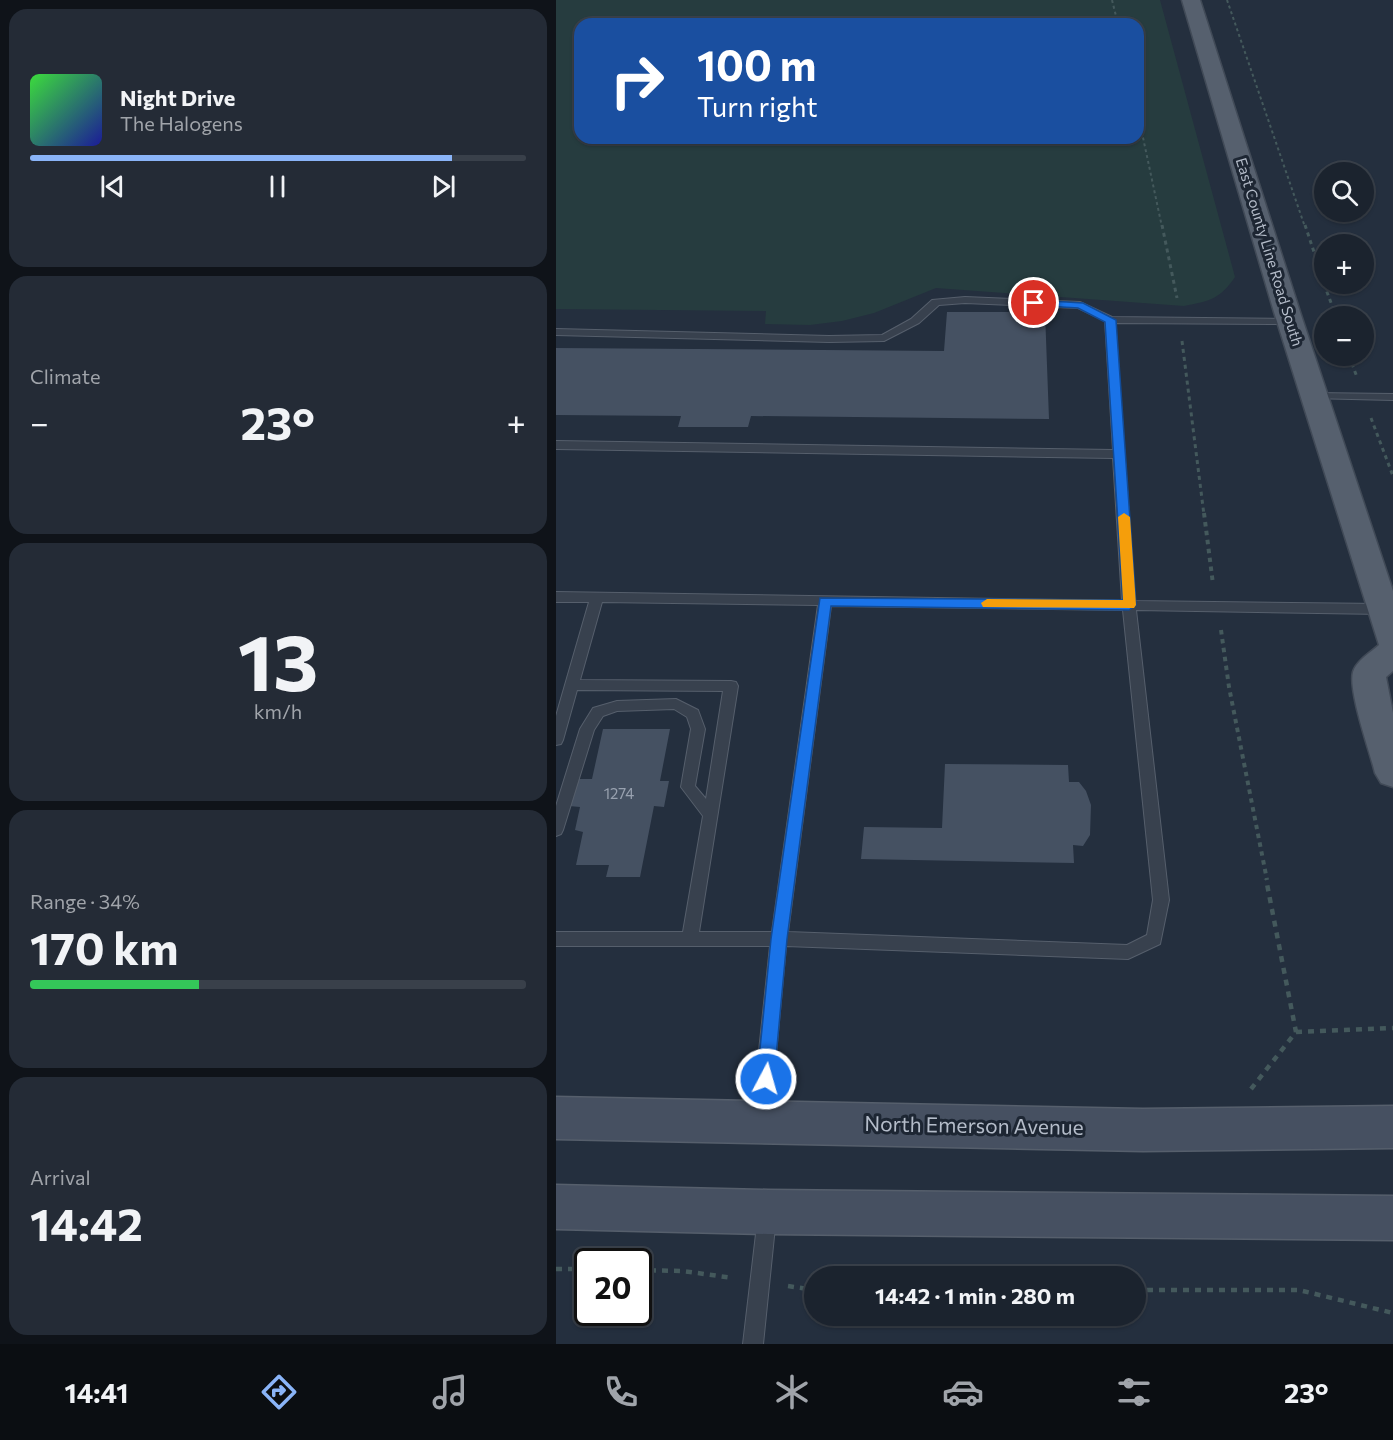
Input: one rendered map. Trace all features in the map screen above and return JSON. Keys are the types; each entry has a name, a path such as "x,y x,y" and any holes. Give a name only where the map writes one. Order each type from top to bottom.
{"main road":[{"name":"East County Line Road South","path":"1191,0 1290,321 1390,632"},
{"path":"1390,632 1369,673 1373,704 1393,773"},
{"name":"North Emerson Avenue","path":"556,1118 1143,1130 1393,1127"},
{"path":"556,1207 768,1212 1393,1218"}],"lane":[{"path":"556,332 829,339 884,338 915,321 936,302 965,300 1080,305 1110,320 1290,321"},
{"path":"556,939 779,939 1128,952 1154,939 1161,900 1129,605 1110,320"},
{"path":"1314,396 1393,397"},
{"path":"556,445 1119,454"},
{"path":"556,597 1217,606 1390,632"},
{"path":"556,740 597,598"},
{"path":"761,1122 779,939 825,602"},
{"path":"572,685 731,686 690,940"},
{"path":"556,830 587,729 598,712 617,706 676,704 693,714 698,729 688,787 710,815"},
{"path":"753,1344 768,1212"}],"path":[{"path":"1112,0 1116,18"},
{"path":"1227,0 1314,254"},
{"path":"1144,144 1180,321 1229,687 1296,1032 1251,1090 1239,1090"},
{"path":"1296,1032 1393,1028"},
{"path":"556,1269 574,1269"},
{"path":"652,1270 682,1270"},
{"path":"1146,1290 1299,1290 1393,1313"}],"green space":[{"path":"556,0 1160,0 1235,277 1219,295 1184,306 936,288 874,313 842,321 810,325 765,324 766,311 556,309"}],"building":[{"path":"947,312 1045,312 1049,419 751,416 748,427 678,427 681,416 556,415 556,348 944,351"},
{"path":"603,729 670,729 660,781 669,781 664,807 654,806 640,877 606,877 609,865 576,865 583,832 575,830 580,807 569,806 576,779 592,779"},
{"path":"945,764 1068,765 1069,782 1079,782 1086,791 1091,805 1090,835 1083,846 1073,845 1074,863 861,859 864,827 942,828"}],"slow traffic":[{"path":"987,603 1129,605 1124,517"}],"route":[{"path":"766,1079 779,939 825,602 1129,605 1110,320 1080,305 1034,303"}]}
